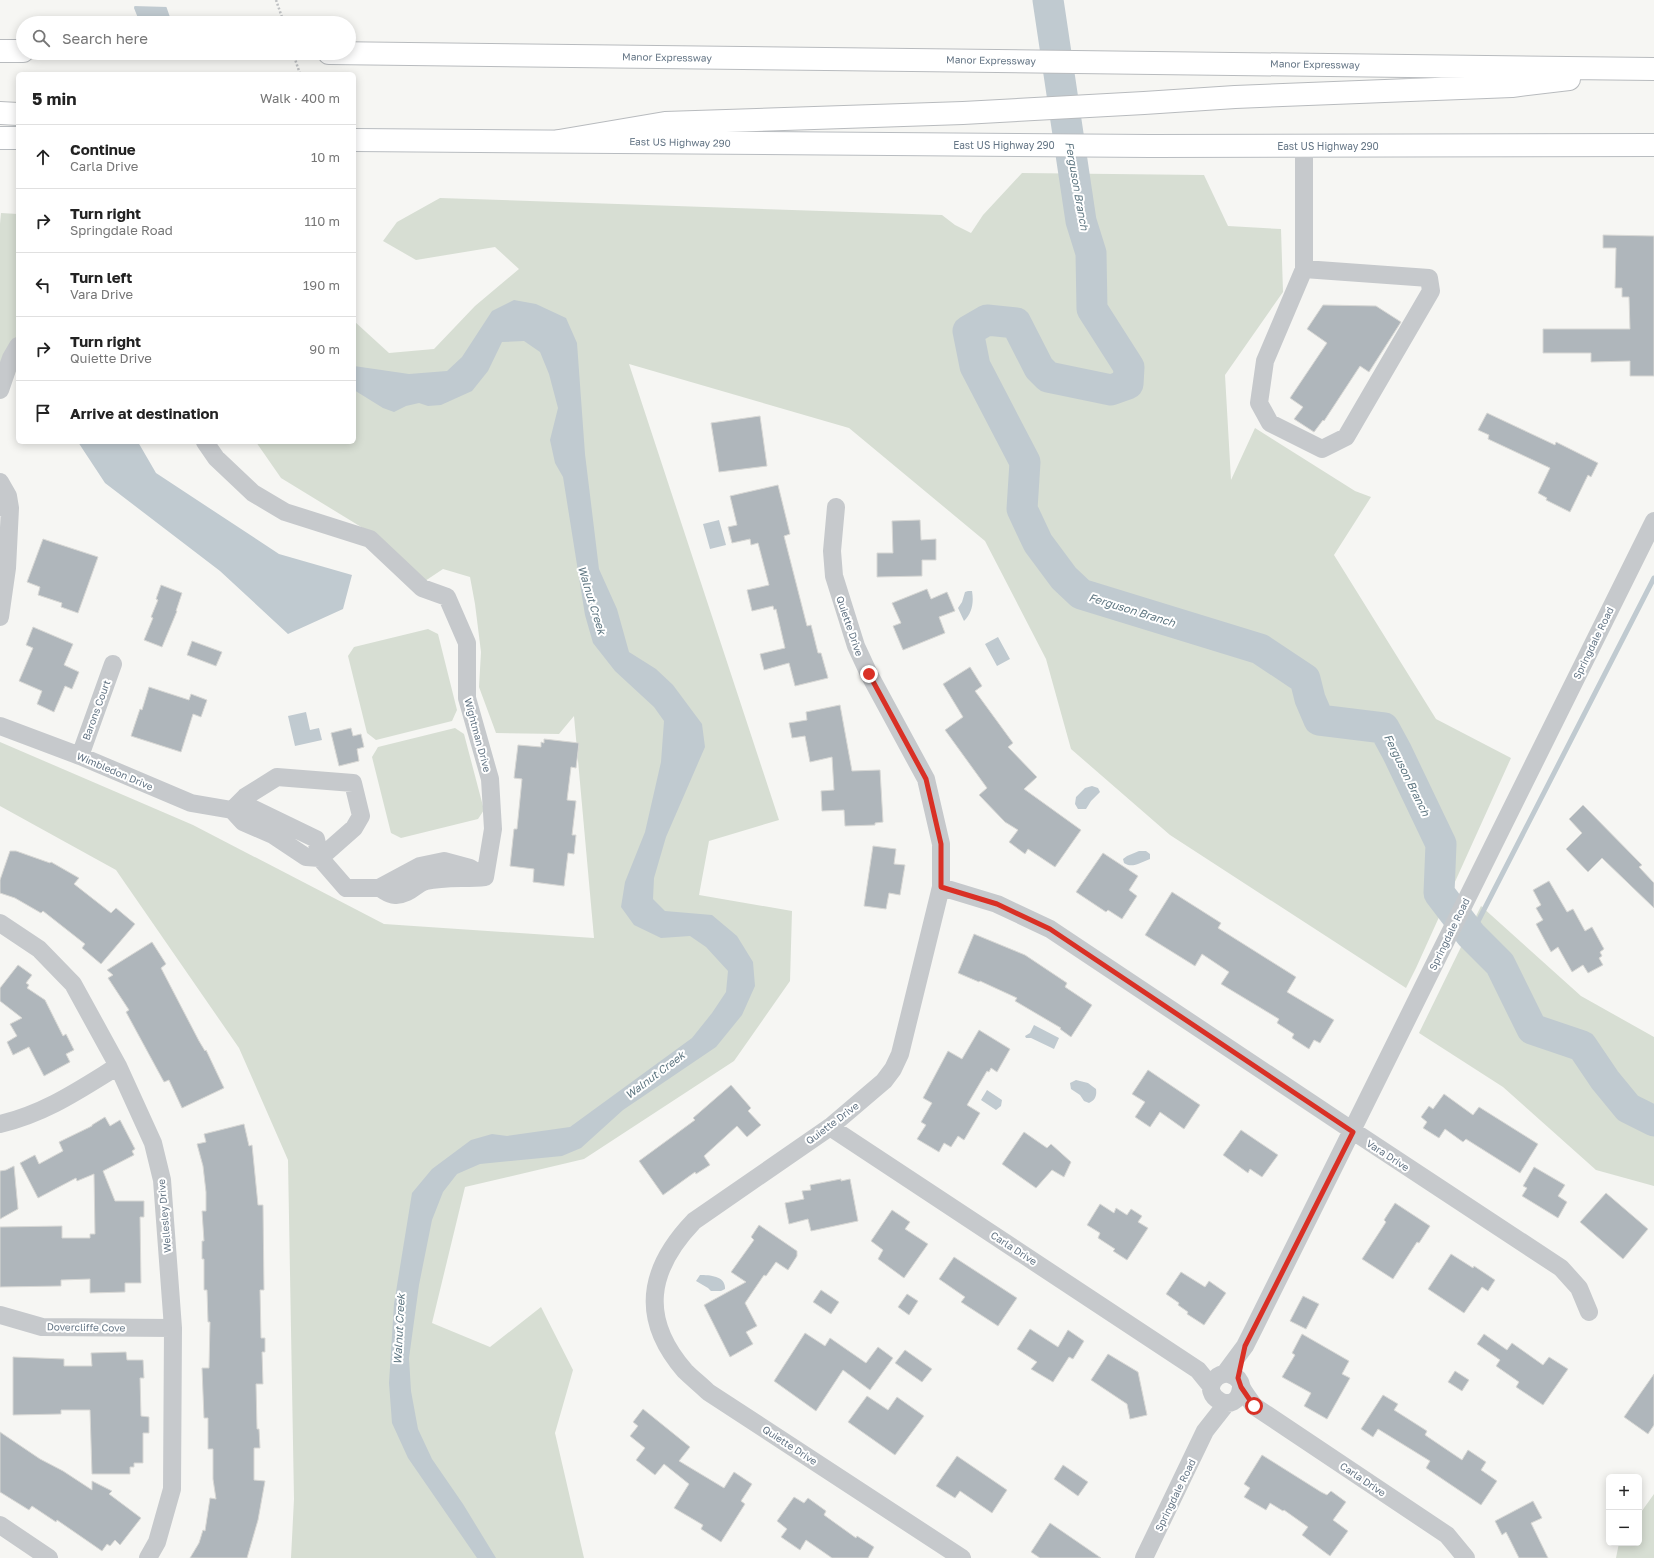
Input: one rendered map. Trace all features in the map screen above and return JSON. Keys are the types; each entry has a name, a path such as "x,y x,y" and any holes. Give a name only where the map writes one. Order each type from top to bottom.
{"main road":[{"path":"0,51 16,51"},
{"name":"Manor Expressway","path":"356,53 1654,69"},
{"path":"559,141 665,123 963,113 1235,97 1512,86 1654,69"},
{"path":"0,113 16,114"},
{"path":"0,138 16,138"},
{"name":"East US Highway 290","path":"356,140 1151,146 1654,145"}],"street":[{"path":"1304,146 1304,269 1265,361 1259,403 1270,423 1322,449 1346,437 1432,290 1428,278 1304,269"},
{"path":"0,390 11,358 16,349"},
{"name":"Wightman Drive","path":"206,444 216,458 253,493 285,512 370,539 422,588 447,597 467,643 467,698 490,779 493,829 485,877 443,879 425,882 409,892 394,896 379,888 346,888 320,858"},
{"path":"0,482 8,496 5,508 7,568 0,617"},
{"name":"Quiette Drive","path":"836,507 832,551 834,576 856,646 869,674 926,779 941,844 941,887 900,1054 893,1069 873,1092 830,1127 694,1221 679,1237 667,1254 658,1277 654,1300 658,1323 668,1347 686,1371 708,1392 962,1558"},
{"name":"Springdale Road","path":"1144,1558 1245,1346 1353,1132 1463,906 1654,522"},
{"name":"Barons Court","path":"80,756 113,664"},
{"name":"Wimbledon Drive","path":"0,726 80,756 191,803 232,810"},
{"path":"277,777 353,784 360,816 354,828 320,858 306,857 273,835 242,822 232,810 245,797 277,777"},
{"name":"Vara Drive","path":"941,887 997,904 1050,929 1353,1132 1561,1268 1579,1288 1589,1312"},
{"name":"Wellesley Drive","path":"0,923 39,949 73,984 118,1066 153,1144 162,1180 173,1328 172,1489 157,1542 148,1558"},
{"path":"0,1124 22,1118 54,1105 118,1066"},
{"name":"Carla Drive","path":"830,1127 1447,1535 1466,1558"},
{"name":"Dovercliffe Cove","path":"0,1315 42,1327 173,1328"},
{"path":"0,1525 49,1558"}],"path":[{"path":"276,0 282,16"},
{"path":"295,60 299,72"}],"shaded area":[{"path":"1022,173 1204,175 1228,226 1281,229 1283,292 1225,375 1231,480 1255,428 1355,491 1371,497 1334,555 1436,719 1511,758 1406,988 1170,835 1071,749 1046,659 985,541 849,428 629,364 779,820 709,841 699,895 792,911 790,981 734,1061 584,1159 465,1187 432,1323 490,1347 541,1307 573,1370 555,1433 584,1558 291,1558 294,1499 288,1160 239,1048 116,870 0,806 0,742 193,825 384,924 594,938 574,716 559,734 496,733 479,687 481,652 470,577 443,569 422,583 371,533 281,478 257,444 356,444 356,323 389,353 434,349 475,306 519,269 495,247 416,260 383,241 397,222 440,198 942,215 955,225 971,233 983,215"},
{"path":"1,213 16,214 16,340 0,373"},
{"path":"428,629 438,634 457,710 452,721 376,740 367,733 348,656 354,647"},
{"path":"455,728 464,734 484,810 478,819 401,838 391,833 372,757 378,747"},
{"path":"1481,906 1581,996 1654,1037 1654,1186 1596,1170 1503,1087 1419,1033"},
{"path":"1654,1494 1654,1558 1616,1558 1618,1546 1642,1546 1642,1511"}],"water":[{"path":"136,0 164,0 170,16 137,16 134,8"},
{"name":"Walnut Creek","path":"514,300 536,304 566,318 577,343 585,454 599,569 617,609 629,652 656,669 673,685 702,724 705,747 666,837 654,878 653,899 665,911 712,915 737,936 753,962 755,986 742,1015 716,1047 623,1110 581,1148 562,1156 480,1164 457,1174 443,1192 432,1220 419,1285 409,1358 411,1391 418,1429 432,1459 463,1504 496,1558 477,1558 408,1458 392,1423 389,1383 394,1304 412,1193 432,1169 471,1140 492,1134 507,1136 570,1127 692,1038 712,1013 726,992 728,971 706,947 690,936 661,938 634,925 621,907 625,882 645,832 661,762 664,721 654,707 615,671 593,643 585,615 563,477 555,463 550,440 558,408 549,374 540,352 524,341 502,342 488,371 472,391 441,405 428,406 419,403 406,406 394,412 383,408 356,391 356,366 409,374 447,371 462,357 492,311"},
{"path":"79,444 139,444 156,473 279,554 352,575 343,609 288,634 220,571 105,483"},
{"path":"719,520 726,545 710,549 703,524"},
{"path":"972,591 973,600 971,611 964,621 958,608 962,602 965,592"},
{"path":"998,637 1010,659 997,666 985,644"},
{"path":"306,712 310,730 319,728 322,740 295,746 288,716"},
{"path":"1092,786 1098,788 1100,792 1091,801 1086,809 1078,809 1075,804 1076,797 1085,788"},
{"path":"1139,851 1146,851 1150,854 1150,859 1133,865 1127,865 1124,863 1123,859"},
{"path":"1034,1025 1059,1038 1054,1049 1031,1038 1026,1038 1025,1036 1030,1033"},
{"path":"1076,1080 1088,1083 1096,1089 1095,1098 1091,1102 1089,1103 1084,1101 1080,1095 1071,1089 1070,1083"},
{"path":"987,1090 1002,1100 1001,1106 996,1110 981,1100"},
{"path":"700,1275 717,1277 723,1281 725,1289 721,1291 711,1291 696,1281"}],"pier":[{"path":"134,0 166,0 168,7 133,6"},
{"path":"151,60 187,60 191,72 155,72"}],"building":[{"path":"1603,235 1654,236 1654,376 1630,376 1630,361 1591,362 1591,353 1543,353 1543,329 1630,329 1629,297 1622,297 1622,288 1615,288 1616,248 1603,248"},
{"path":"1323,305 1376,306 1401,322 1369,372 1360,366 1324,421 1323,420 1314,432 1294,419 1303,407 1290,398 1327,343 1307,329"},
{"path":"1487,413 1555,445 1556,442 1598,463 1591,477 1588,475 1570,512 1546,500 1547,498 1538,493 1550,468 1488,439 1489,435 1478,430"},
{"path":"760,416 767,466 719,472 711,423"},
{"path":"778,485 790,534 784,536 807,626 811,625 818,653 821,653 828,678 795,686 789,663 764,670 760,654 785,648 776,609 774,610 773,606 752,611 747,590 769,585 758,543 751,545 750,539 732,543 728,527 737,525 730,496"},
{"path":"920,520 921,540 936,539 936,560 922,560 922,576 877,577 877,553 893,553 892,521"},
{"path":"43,539 98,557 78,613 61,607 62,603 38,595 40,587 27,582"},
{"path":"161,585 182,593 177,611 162,647 144,640 153,618 151,617 158,600 156,599"},
{"path":"927,589 931,599 947,592 955,611 939,617 945,633 903,650 893,626 901,623 892,603"},
{"path":"33,627 73,644 64,665 79,672 72,689 65,686 54,712 37,704 42,691 19,681 33,648 26,645"},
{"path":"192,641 222,652 216,666 187,655"},
{"path":"970,667 982,686 975,691 1013,743 1008,747 1037,777 1024,789 1081,830 1055,867 1028,849 1025,854 1009,842 1018,830 1005,822 979,795 987,788 945,730 963,717 943,684"},
{"path":"149,687 189,700 191,694 207,700 201,717 193,714 181,752 131,736 140,709 142,710"},
{"path":"840,705 852,771 880,770 883,822 875,823 875,825 845,826 844,810 822,811 821,791 834,790 832,757 810,762 805,736 792,738 789,723 807,720 806,712"},
{"path":"351,728 353,736 361,734 364,747 357,749 359,761 339,766 331,733"},
{"path":"544,739 579,743 576,768 571,767 567,800 576,801 572,835 576,835 574,854 568,853 564,886 533,882 534,869 510,866 514,829 517,829 522,779 514,778 518,745 541,747 541,742 544,743"},
{"path":"1583,805 1642,865 1639,867 1654,883 1654,908 1602,858 1588,872 1566,849 1582,833 1569,819"},
{"path":"873,846 896,849 894,864 905,865 900,895 889,893 886,909 864,906"},
{"path":"10,851 16,851 50,863 51,862 79,878 74,884 111,913 116,908 135,924 101,964 82,948 85,944 43,911 41,913 15,898 0,893 0,880"},
{"path":"1103,853 1138,876 1129,890 1137,896 1122,919 1108,910 1106,912 1076,892"},
{"path":"1549,881 1567,912 1573,909 1585,931 1592,927 1604,949 1600,952 1602,956 1599,958 1603,965 1588,973 1583,965 1572,972 1558,947 1551,952 1536,924 1543,920 1536,908 1541,905 1533,890"},
{"path":"1172,892 1221,923 1218,928 1296,977 1287,992 1334,1020 1320,1043 1314,1040 1309,1049 1292,1038 1294,1034 1277,1023 1279,1019 1221,984 1229,972 1202,954 1195,966 1145,935"},
{"path":"974,934 1025,955 1067,983 1065,987 1092,1005 1071,1037 1060,1029 1061,1028 1015,1001 1017,998 980,981 979,982 958,973"},
{"path":"152,942 166,964 161,968 199,1041 205,1051 206,1050 224,1088 182,1108 169,1080 164,1082 126,1012 129,1010 108,978 113,975 107,970"},
{"path":"18,965 32,975 26,983 29,985 27,988 45,1000 63,1036 66,1034 74,1050 66,1054 70,1062 44,1076 29,1047 13,1055 7,1042 17,1036 10,1024 22,1018 0,1001 0,988"},
{"path":"979,1030 1010,1049 997,1072 991,1068 989,1072 987,1071 967,1105 980,1113 964,1140 958,1136 951,1147 944,1143 939,1152 917,1139 926,1125 921,1122 932,1103 923,1098 948,1051 962,1059"},
{"path":"1148,1070 1200,1105 1184,1129 1160,1112 1150,1127 1135,1117 1145,1102 1132,1094"},
{"path":"731,1085 751,1108 748,1111 761,1125 747,1137 737,1126 704,1156 710,1165 696,1174 695,1172 663,1195 639,1161 695,1120 693,1118"},
{"path":"1444,1094 1473,1115 1479,1107 1538,1144 1520,1173 1466,1139 1463,1142 1445,1129 1439,1138 1423,1128 1427,1122 1421,1117 1429,1106 1433,1109"},
{"path":"105,1117 110,1126 120,1120 135,1149 132,1151 134,1155 103,1171 115,1201 144,1201 144,1217 140,1217 141,1283 125,1283 125,1292 90,1293 90,1279 61,1280 61,1286 0,1287 0,1227 62,1226 62,1238 90,1238 90,1234 95,1234 94,1174 77,1181 76,1178 38,1198 20,1163 35,1155 39,1164 63,1151 59,1142 92,1126"},
{"path":"244,1124 249,1146 252,1145 258,1205 263,1205 264,1290 260,1290 261,1338 265,1338 265,1352 262,1352 263,1384 256,1384 257,1429 259,1429 260,1448 254,1448 254,1480 265,1481 258,1520 247,1558 190,1558 199,1543 203,1530 205,1531 210,1498 216,1499 213,1479 213,1449 208,1449 208,1418 204,1418 202,1368 209,1368 210,1322 208,1322 207,1290 204,1290 204,1259 202,1259 202,1241 204,1241 202,1211 206,1211 206,1192 203,1166 197,1144 206,1142 204,1134"},
{"path":"1241,1130 1278,1155 1262,1177 1250,1169 1248,1173 1223,1155"},
{"path":"1024,1132 1047,1148 1051,1144 1071,1162 1064,1177 1052,1170 1036,1188 1002,1164"},
{"path":"14,1166 18,1209 0,1219 0,1171"},
{"path":"1534,1167 1565,1185 1558,1196 1567,1202 1558,1218 1522,1196 1527,1188 1523,1186"},
{"path":"841,1179 841,1181 850,1179 858,1221 811,1231 808,1219 789,1224 785,1203 804,1199 802,1191 811,1190 810,1185"},
{"path":"1606,1193 1648,1229 1623,1259 1580,1222"},
{"path":"1395,1203 1430,1226 1419,1243 1417,1242 1393,1279 1362,1259 1386,1222 1384,1220"},
{"path":"1100,1204 1114,1213 1116,1208 1127,1215 1131,1209 1142,1216 1138,1222 1148,1228 1127,1260 1113,1251 1115,1249 1098,1238 1100,1233 1087,1225"},
{"path":"892,1210 910,1222 905,1229 928,1244 904,1278 878,1259 883,1250 871,1241"},
{"path":"759,1225 797,1251 797,1256 788,1270 776,1262 766,1276 764,1275 745,1303 757,1326 746,1332 753,1344 730,1357 704,1305 746,1282 731,1272 754,1240 751,1237"},
{"path":"1451,1254 1473,1268 1474,1266 1495,1280 1488,1291 1482,1287 1464,1313 1428,1289"},
{"path":"954,1257 1017,1298 998,1326 961,1302 965,1297 939,1279"},
{"path":"1181,1272 1205,1287 1209,1281 1226,1293 1204,1325 1187,1314 1188,1312 1178,1305 1179,1303 1166,1294"},
{"path":"821,1290 839,1302 831,1314 813,1302"},
{"path":"907,1294 918,1301 909,1315 898,1307"},
{"path":"1303,1296 1319,1304 1306,1329 1290,1321"},
{"path":"1030,1329 1058,1347 1068,1330 1084,1341 1073,1359 1069,1357 1053,1382 1031,1369 1037,1362 1017,1349"},
{"path":"805,1333 825,1346 830,1338 866,1363 878,1347 893,1358 870,1390 843,1370 816,1411 774,1381"},
{"path":"1302,1334 1349,1361 1342,1374 1350,1378 1327,1419 1304,1406 1311,1393 1282,1377 1295,1355 1292,1353"},
{"path":"1484,1334 1507,1350 1512,1343 1543,1365 1549,1357 1568,1369 1543,1405 1516,1387 1519,1382 1496,1366 1500,1360 1477,1344"},
{"path":"905,1350 932,1369 922,1382 895,1363"},
{"path":"126,1352 127,1360 143,1360 144,1378 140,1378 141,1416 149,1417 149,1433 143,1433 143,1463 134,1463 134,1467 130,1467 130,1474 92,1474 90,1410 61,1410 61,1414 13,1415 13,1357 64,1359 64,1366 92,1366 91,1353"},
{"path":"1108,1354 1138,1372 1147,1415 1130,1419 1127,1404 1091,1380"},
{"path":"1455,1371 1469,1380 1462,1391 1448,1382"},
{"path":"1654,1374 1654,1425 1648,1434 1624,1417"},
{"path":"1383,1395 1398,1404 1394,1410 1427,1431 1425,1435 1462,1460 1468,1450 1486,1462 1481,1470 1497,1481 1481,1505 1426,1468 1430,1461 1378,1429 1373,1437 1361,1429"},
{"path":"867,1396 888,1410 897,1397 924,1416 895,1455 848,1422"},
{"path":"643,1409 690,1447 679,1461 724,1488 734,1472 752,1484 741,1501 745,1504 721,1542 701,1529 703,1525 674,1508 689,1484 664,1464 655,1475 636,1460 645,1448 630,1436 638,1426 633,1422"},
{"path":"0,1432 40,1459 63,1471 92,1490 92,1481 112,1491 109,1494 141,1518 120,1545 115,1540 110,1546 107,1544 102,1551 57,1520 56,1522 32,1506 29,1510 0,1492"},
{"path":"1262,1455 1321,1492 1327,1495 1331,1491 1346,1502 1333,1520 1348,1531 1330,1556 1302,1535 1308,1527 1284,1510 1283,1511 1270,1503 1266,1510 1244,1497 1250,1488 1244,1484"},
{"path":"957,1456 1007,1490 992,1513 960,1491 955,1498 936,1486"},
{"path":"1063,1465 1088,1482 1078,1496 1054,1479"},
{"path":"794,1497 804,1503 808,1498 826,1511 824,1515 856,1538 857,1536 874,1547 868,1558 832,1558 806,1540 800,1550 781,1537 787,1529 777,1521"},
{"path":"1533,1501 1542,1518 1531,1523 1548,1558 1519,1558 1506,1532 1502,1535 1495,1521"},
{"path":"1050,1523 1101,1558 1040,1558 1031,1552"}],"waterway":[{"name":"Ferguson Branch","path":"1048,0 1081,221 1091,253 1092,309 1129,367 1128,384 1111,390 1048,377 1039,368 1016,323 987,320 968,331 975,366 1025,462 1022,509 1038,543 1064,578 1081,594 1260,649 1305,679 1310,699 1319,720 1384,728 1441,844 1439,893 1471,935 1500,964 1532,1029 1582,1046 1605,1080 1628,1108 1654,1121"},
{"path":"1471,935 1654,578"}],"route":[{"path":"869,674 926,779 941,844 941,887 997,904 1050,929 1353,1132 1245,1346 1238,1378 1241,1387 1254,1406"}]}
